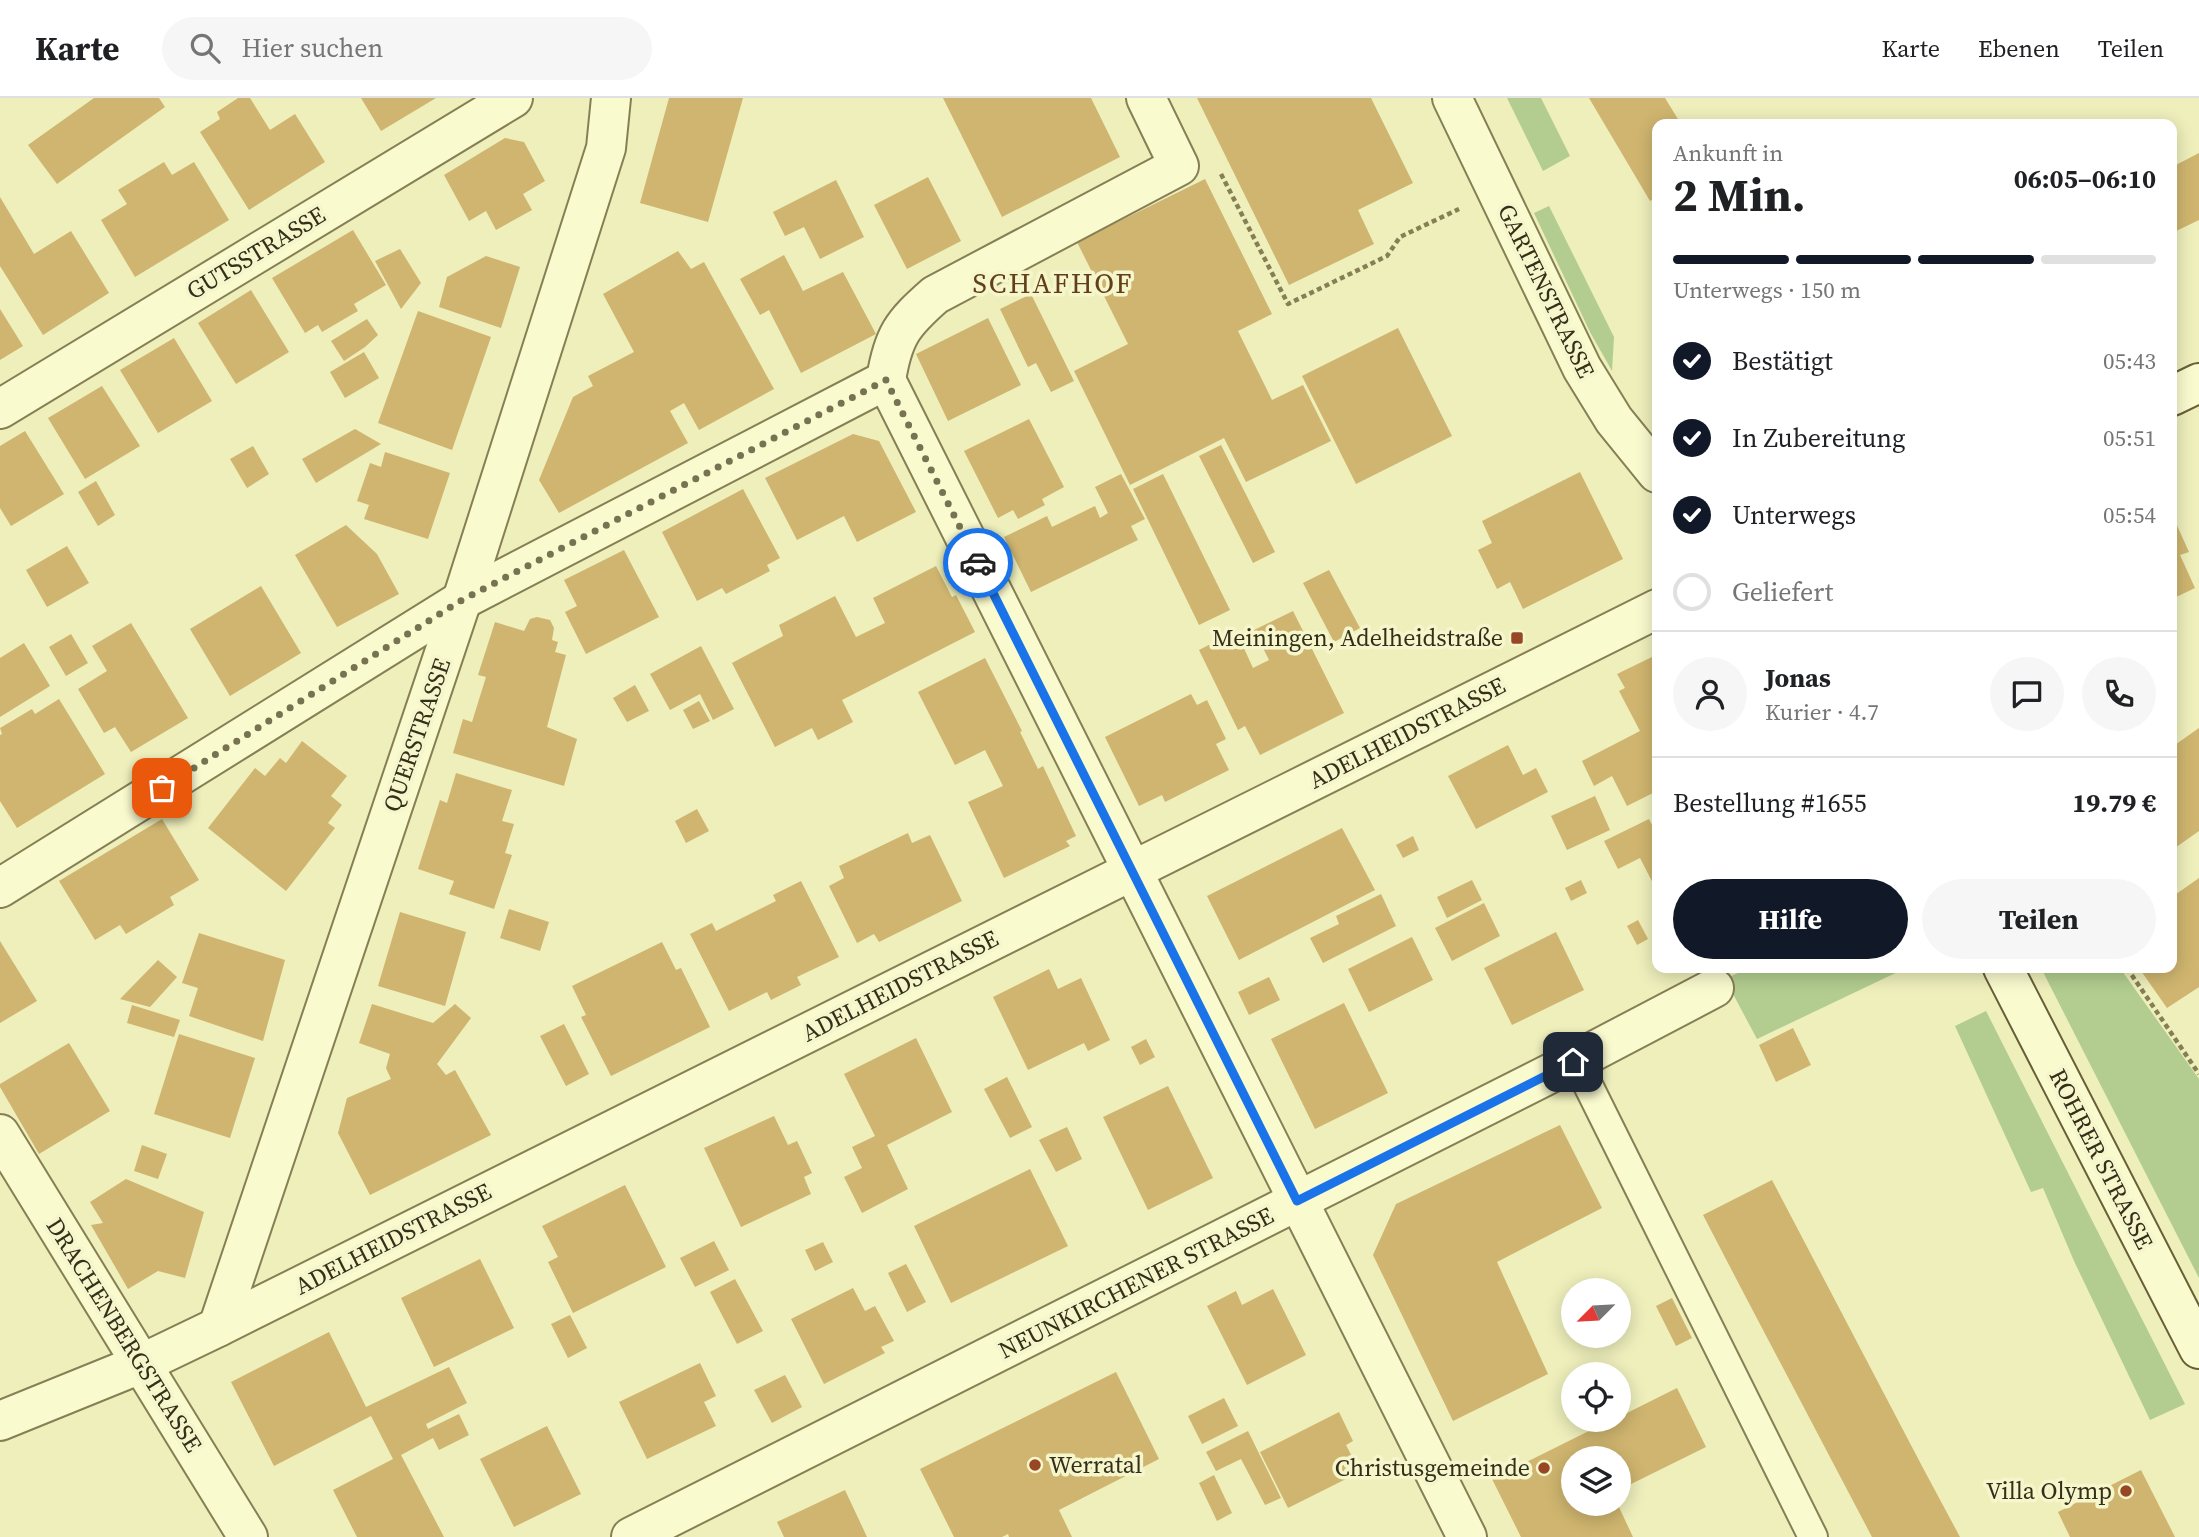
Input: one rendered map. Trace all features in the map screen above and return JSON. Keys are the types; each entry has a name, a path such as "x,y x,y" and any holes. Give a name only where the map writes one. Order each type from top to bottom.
{"street":[{"name":"GUTSSTRASSE","path":"0,409 513,98"},
{"name":"QUERSTRASSE","path":"218,1327 462,600 606,148 611,98"},
{"path":"1146,98 1179,166 935,295 915,312 898,334 891,350 886,380 1467,1537"},
{"name":"GARTENSTRASSE","path":"1452,98 1582,368 1614,421 1652,467"},
{"path":"0,888 462,600 886,380"},
{"path":"2177,394 2199,383"},
{"name":"ADELHEIDSTRASSE","path":"0,1421 143,1363 218,1327 1652,611"},
{"name":"ROHRER STRASSE","path":"2006,973 2199,1349"},
{"name":"NEUNKIRCHENER STRASSE","path":"631,1537 1573,1062 1714,988"},
{"name":"DRACHENBERGSTRASSE","path":"0,1134 248,1537"}],"lane":[{"path":"1573,1062 1588,1085 1813,1537"}],"path":[{"path":"1179,166 1209,150 1288,304 1387,256 1400,237 1498,191"},
{"path":"2130,973 2199,1074"}],"green space":[{"path":"1507,98 1541,98 1570,156 1543,171"},
{"path":"1549,206 1614,337 1612,371 1590,332 1534,213"},
{"path":"1738,973 1896,973 1757,1039 1725,979"},
{"path":"2044,973 2124,973 2199,1079 2199,1278"},
{"path":"1986,1011 2185,1404 2150,1420 2074,1261 2043,1188 2031,1192 1955,1026"}],"building":[{"path":"94,98 159,98 165,107 57,184 28,145"},
{"path":"238,98 250,98 270,130 295,114 325,162 249,210 200,132 220,119 217,112"},
{"path":"361,98 436,98 381,131"},
{"path":"669,98 743,98 708,222 640,203"},
{"path":"943,98 1091,98 1120,157 1002,217"},
{"path":"1197,98 1371,98 1413,183 1358,210 1374,244 1289,285"},
{"path":"1589,98 1665,98 1678,119 1652,119 1650,201"},
{"path":"505,138 524,142 545,181 523,194 532,210 496,230 486,211 469,221 444,175"},
{"path":"2199,153 2199,220 2177,231 2177,164"},
{"path":"164,162 172,175 194,162 229,220 135,277 101,220 127,204 118,190"},
{"path":"928,177 961,241 907,269 874,205"},
{"path":"1205,179 1272,314 1238,331 1272,400 1303,385 1331,441 1246,482 1224,438 1130,485 1074,371 1128,344 1077,242"},
{"path":"836,180 864,237 820,259 804,227 785,236 773,212"},
{"path":"0,197 34,254 71,231 109,293 43,335 0,266"},
{"path":"353,230 386,285 354,304 358,311 322,332 318,325 305,333 272,278"},
{"path":"400,249 421,283 401,309 375,261"},
{"path":"678,251 691,269 704,262 774,389 699,430 684,403 670,411 688,443 559,513 539,480 573,397 593,386 588,376 634,352 603,294"},
{"path":"784,255 803,291 843,272 876,334 801,373 769,310 760,315 740,279"},
{"path":"486,256 520,267 501,328 439,307 447,277"},
{"path":"251,290 289,352 236,384 198,323"},
{"path":"1031,294 1074,381 1051,392 1036,363 1028,367 1000,309"},
{"path":"0,309 23,346 0,360"},
{"path":"418,311 491,337 452,450 378,423"},
{"path":"988,318 1021,385 948,421 916,354"},
{"path":"367,319 378,335 344,361 331,341"},
{"path":"1398,328 1452,436 1356,484 1302,376"},
{"path":"174,338 212,401 158,433 120,370"},
{"path":"364,352 379,378 345,398 330,372"},
{"path":"102,386 140,446 85,479 48,418"},
{"path":"1029,419 1064,487 1042,499 1045,505 1018,519 1013,510 998,518 964,451"},
{"path":"355,429 381,444 316,483 302,459"},
{"path":"25,431 64,494 11,526 0,508 0,446"},
{"path":"853,434 879,441 916,512 857,542 844,516 797,540 765,478"},
{"path":"1221,445 1275,552 1253,563 1199,456"},
{"path":"253,446 269,474 247,488 230,459"},
{"path":"385,452 450,473 428,539 364,519 369,505 357,501 370,463 381,467"},
{"path":"1580,472 1623,559 1523,609 1510,582 1497,589 1478,550 1492,543 1482,521"},
{"path":"1121,474 1145,519 1131,526 1138,540 1031,592 1004,537 1047,516 1052,527 1095,506 1100,518 1108,513 1095,487"},
{"path":"1163,474 1230,610 1199,625 1133,489"},
{"path":"96,481 115,515 98,526 78,492"},
{"path":"743,489 780,558 767,565 770,571 726,594 722,588 697,601 662,532"},
{"path":"346,525 377,554 399,594 337,627 295,555"},
{"path":"2177,525 2189,552 2180,555 2195,588 2177,597"},
{"path":"67,546 89,583 47,607 26,570"},
{"path":"624,550 659,617 586,654 565,612 577,606 564,580"},
{"path":"936,566 952,597 956,595 975,632 842,700 853,722 818,740 812,728 775,747 732,663 783,636 779,625 835,596 856,637 885,623 873,598"},
{"path":"1329,570 1360,628 1334,642 1303,583"},
{"path":"261,586 301,653 230,696 190,629"},
{"path":"1293,611 1344,713 1260,755 1245,726 1238,730 1199,650 1236,631 1253,668 1269,660 1254,630"},
{"path":"537,617 550,620 554,628 552,640 558,642 555,652 566,655 547,727 577,739 564,786 453,753 463,719 472,722 486,677 478,675 495,622 524,631 530,619"},
{"path":"131,623 188,718 131,752 115,727 104,733 78,689 107,671 92,646"},
{"path":"71,634 88,663 66,676 49,647"},
{"path":"24,643 50,686 0,717 0,658"},
{"path":"701,646 734,709 713,720 700,694 670,710 650,674"},
{"path":"1652,657 1652,794 1627,806 1612,776 1594,786 1582,761 1640,731 1619,691 1625,688 1617,674"},
{"path":"985,658 1038,769 1043,766 1076,836 1066,841 1070,846 1004,878 968,802 1003,786 985,750 955,765 918,692"},
{"path":"635,685 649,711 627,722 613,698"},
{"path":"1191,694 1197,705 1207,700 1226,739 1216,744 1229,770 1165,802 1162,795 1139,806 1105,737"},
{"path":"59,699 105,774 17,828 0,801 0,728 32,709 35,714"},
{"path":"699,701 710,721 693,729 683,710"},
{"path":"2199,728 2199,831 2177,846 2177,743"},
{"path":"302,741 347,776 331,796 342,805 328,823 335,828 286,891 208,828 255,768 265,776 280,758 286,763"},
{"path":"1508,745 1523,775 1536,768 1548,792 1476,829 1448,776"},
{"path":"456,773 512,790 502,821 514,824 505,853 512,855 494,909 449,894 454,881 418,869 440,800 447,803"},
{"path":"1595,796 1610,830 1567,850 1551,816"},
{"path":"697,809 709,831 686,843 675,821"},
{"path":"162,819 199,880 170,897 174,905 126,934 120,925 95,940 59,881"},
{"path":"1649,819 1652,825 1652,881 1640,858 1618,869 1604,841"},
{"path":"1342,828 1375,890 1239,960 1207,896"},
{"path":"908,833 912,843 930,835 962,901 879,942 874,934 857,943 829,886 844,878 839,866"},
{"path":"1413,836 1419,850 1403,858 1396,845"},
{"path":"2199,878 2199,987 2167,1008 2142,973 2177,973 2177,893"},
{"path":"1472,880 1482,900 1447,918 1437,897"},
{"path":"1581,880 1587,893 1571,901 1565,888"},
{"path":"801,881 839,957 797,977 801,985 771,1000 767,992 729,1011 690,934 712,923 716,931 776,901 773,895"},
{"path":"1381,894 1396,926 1323,963 1310,938 1339,924 1336,916"},
{"path":"1484,903 1500,936 1452,961 1435,928"},
{"path":"509,909 549,922 540,951 500,938"},
{"path":"400,912 466,932 445,1006 378,986"},
{"path":"1638,920 1648,939 1637,945 1627,926"},
{"path":"1556,932 1584,990 1512,1025 1484,968"},
{"path":"199,933 285,960 263,1041 189,1016 198,988 182,983"},
{"path":"1412,937 1433,980 1369,1012 1348,969"},
{"path":"0,941 37,1001 0,1023"},
{"path":"662,942 676,970 681,968 710,1027 611,1076 581,1017 586,1015 572,986"},
{"path":"158,960 177,977 150,1007 120,999"},
{"path":"1049,969 1058,989 1081,978 1110,1040 1088,1051 1084,1043 1028,1070 993,997"},
{"path":"1269,977 1280,1000 1249,1015 1238,992"},
{"path":"1344,1003 1388,1093 1315,1129 1271,1039"},
{"path":"372,1004 433,1023 455,1004 471,1018 437,1064 446,1075 455,1070 491,1135 370,1195 338,1133 347,1098 391,1079 386,1068 390,1054 359,1043"},
{"path":"132,1005 180,1020 174,1037 127,1023"},
{"path":"564,1024 589,1074 566,1086 540,1036"},
{"path":"1793,1028 1811,1065 1776,1082 1759,1045"},
{"path":"179,1034 255,1058 230,1138 154,1114"},
{"path":"916,1038 952,1112 887,1145 908,1189 862,1213 844,1177 862,1168 852,1147 875,1136 844,1074"},
{"path":"1146,1039 1155,1057 1140,1065 1131,1047"},
{"path":"69,1043 110,1111 39,1154 0,1084"},
{"path":"1007,1077 1032,1127 1010,1138 984,1089"},
{"path":"1168,1086 1213,1178 1148,1210 1103,1117"},
{"path":"774,1116 788,1145 797,1141 812,1173 804,1177 811,1194 741,1227 704,1148"},
{"path":"1560,1125 1602,1208 1497,1262 1548,1374 1453,1421 1373,1255 1396,1204"},
{"path":"1067,1127 1082,1159 1056,1172 1039,1140"},
{"path":"142,1145 167,1154 158,1179 134,1171"},
{"path":"1030,1169 1068,1246 951,1303 914,1226"},
{"path":"126,1179 204,1212 185,1278 158,1271 128,1289 91,1225 103,1223 90,1202"},
{"path":"1772,1180 1960,1537 1872,1537 1703,1215"},
{"path":"625,1185 666,1267 573,1313 548,1262 558,1257 542,1226"},
{"path":"714,1241 729,1270 695,1287 680,1258"},
{"path":"823,1242 833,1262 815,1271 805,1250"},
{"path":"480,1259 514,1328 434,1367 401,1298"},
{"path":"906,1264 926,1302 907,1312 888,1273"},
{"path":"735,1279 763,1331 737,1344 710,1292"},
{"path":"853,1288 865,1311 875,1306 894,1341 881,1347 885,1353 824,1384 791,1319"},
{"path":"1273,1289 1306,1355 1247,1385 1207,1306 1236,1291 1242,1305"},
{"path":"1672,1298 1692,1338 1676,1346 1656,1306"},
{"path":"570,1315 587,1348 568,1358 551,1324"},
{"path":"329,1332 366,1407 449,1367 467,1403 426,1424 428,1429 459,1414 469,1435 439,1450 433,1438 401,1455 444,1537 357,1537 333,1490 393,1459 371,1416 274,1466 231,1382"},
{"path":"700,1363 716,1396 704,1402 716,1426 647,1459 619,1402"},
{"path":"1116,1372 1159,1459 1059,1510 1072,1537 1009,1537 1008,1534 1002,1537 954,1537 920,1469"},
{"path":"785,1375 802,1407 772,1423 754,1390"},
{"name":"Christusgemeinde","path":"1677,1388 1706,1447 1631,1484 1631,1446 1561,1446 1561,1516 1623,1516 1633,1537 1521,1537 1492,1479 1587,1432 1631,1432 1631,1411"},
{"path":"1224,1398 1238,1426 1202,1444 1188,1416"},
{"path":"1339,1412 1353,1441 1346,1445 1360,1472 1288,1508 1260,1452"},
{"path":"547,1426 581,1494 514,1527 480,1459"},
{"path":"1248,1431 1281,1498 1265,1505 1241,1459 1216,1471 1206,1452"},
{"name":"Villa Olymp","path":"2141,1470 2175,1537 2070,1537 2058,1512"},
{"path":"1214,1475 1232,1513 1217,1521 1199,1483"},
{"path":"845,1490 867,1537 784,1537 777,1522"}],"way so far":[{"path":"162,788 462,600 886,380 978,563"}],"place":[{"name":"Meiningen, Adelheidstraße","path":"1517,638"},
{"name":"Werratal","path":"1035,1465"},
{"name":"Christusgemeinde","path":"1544,1468"},
{"name":"Villa Olymp","path":"2126,1491"}],"district":[{"name":"SCHAFHOF","path":"1053,283"}],"route":[{"path":"978,563 1297,1201 1573,1062"}]}
